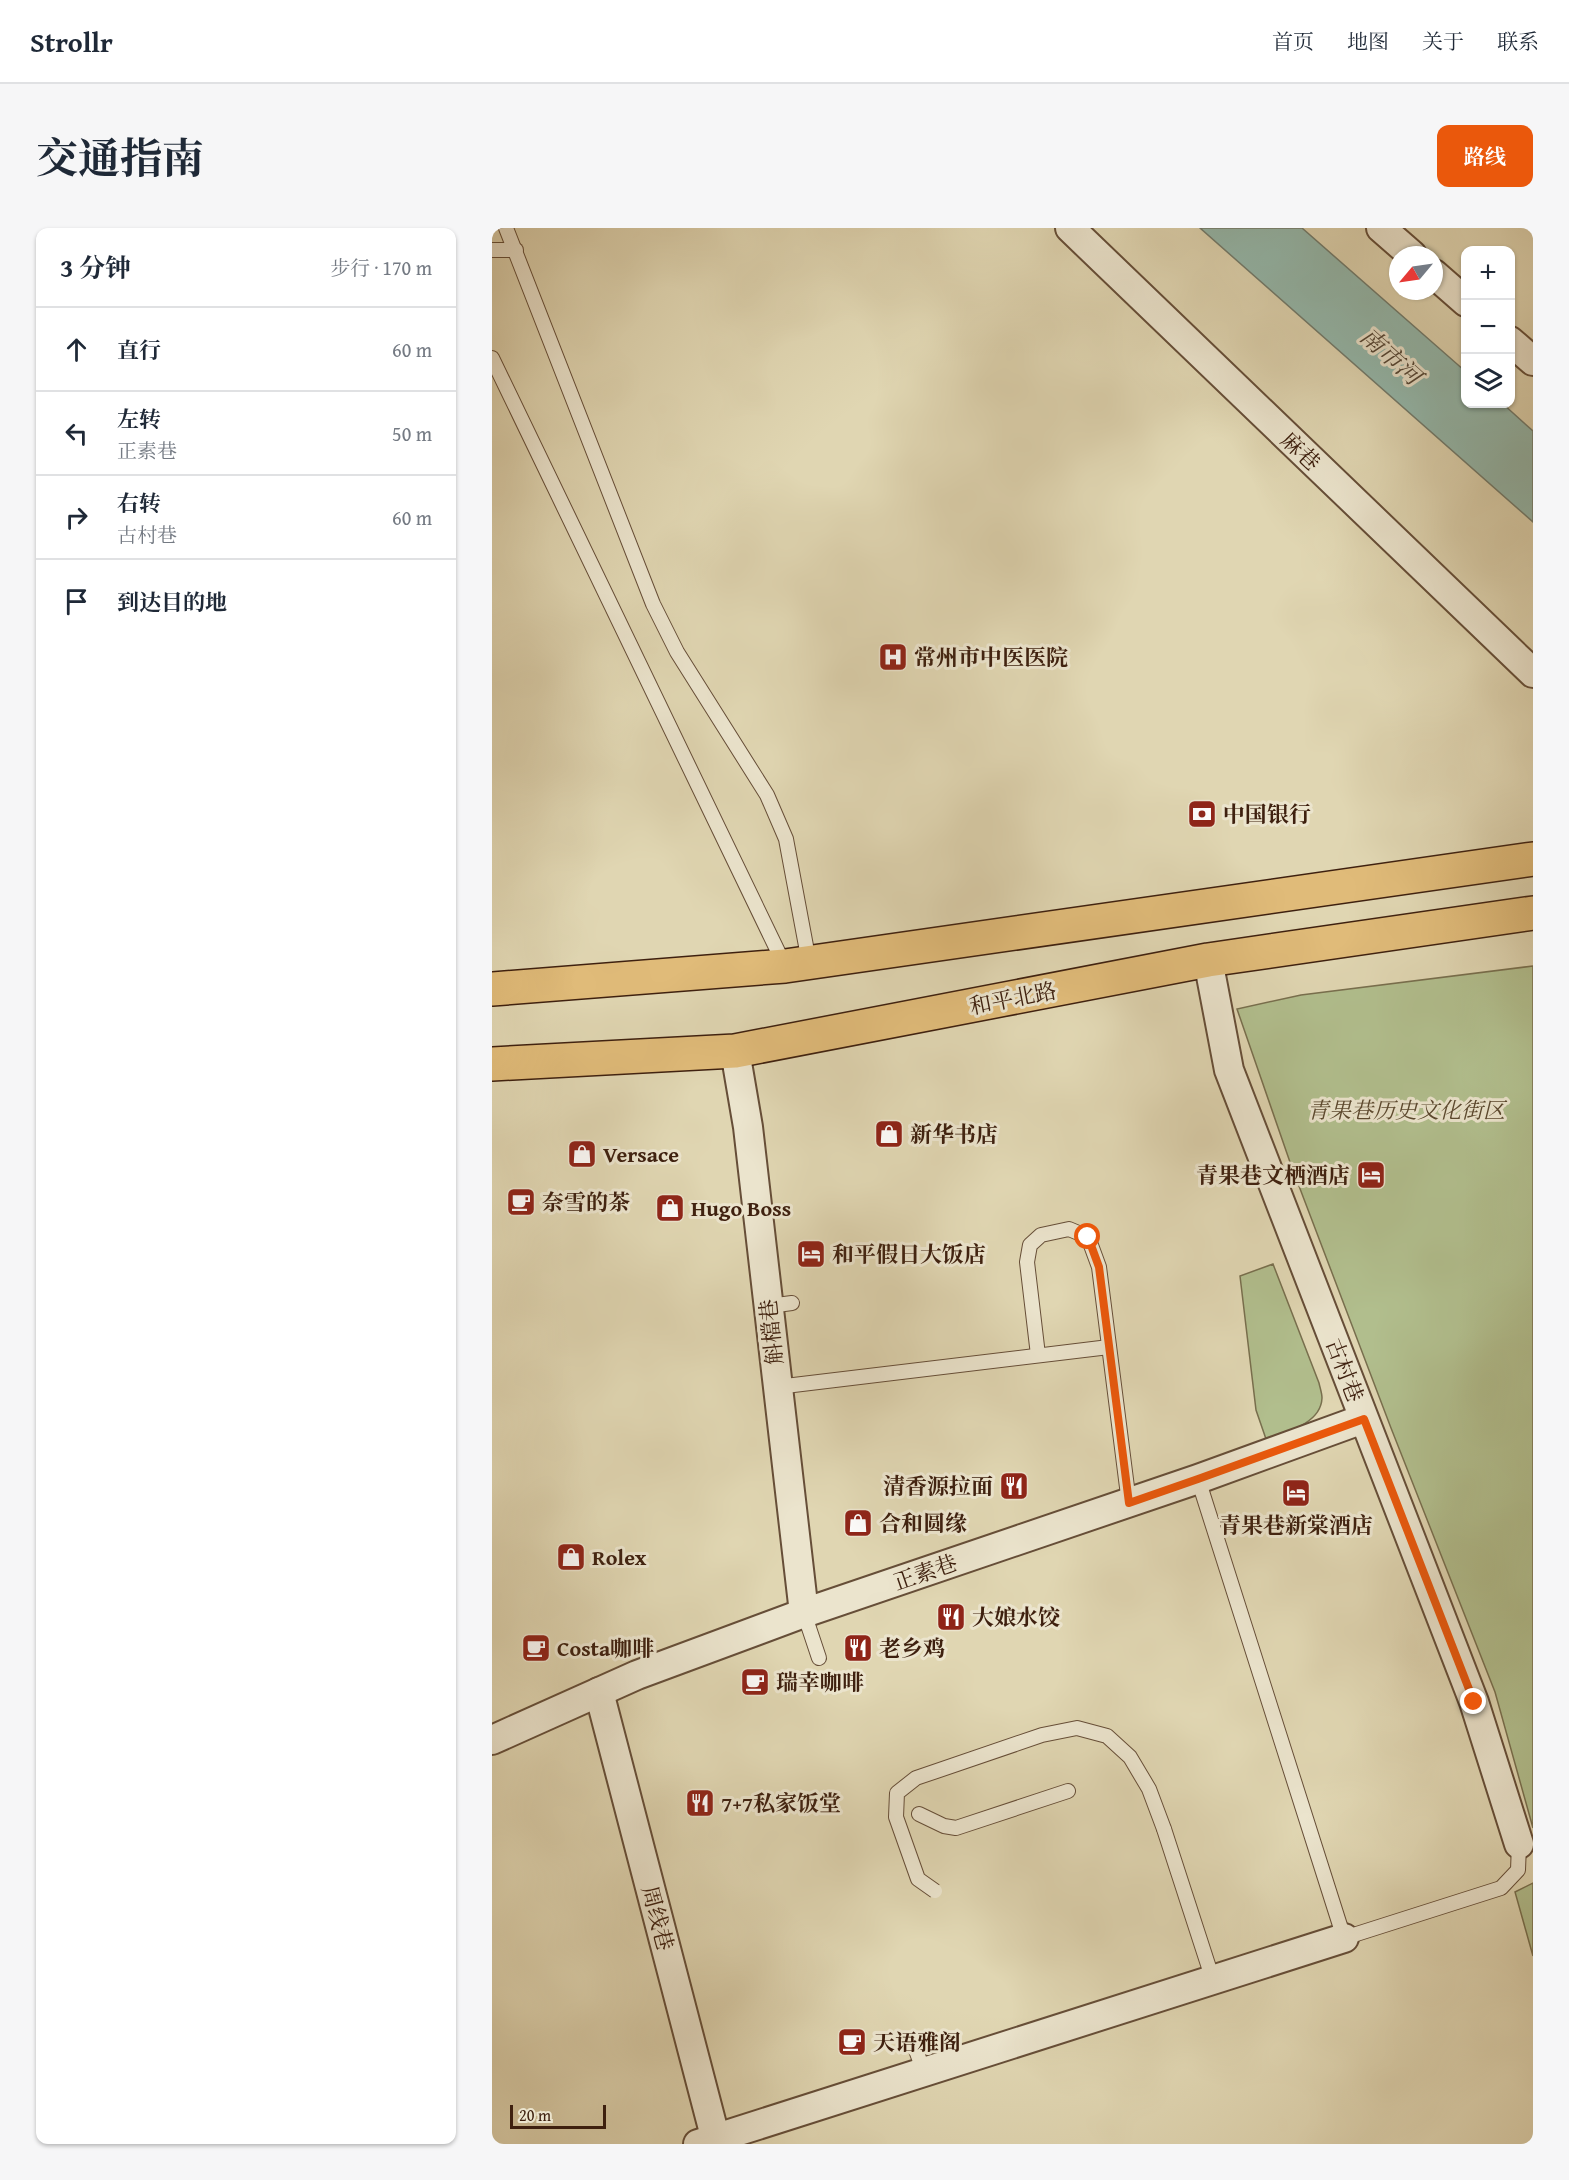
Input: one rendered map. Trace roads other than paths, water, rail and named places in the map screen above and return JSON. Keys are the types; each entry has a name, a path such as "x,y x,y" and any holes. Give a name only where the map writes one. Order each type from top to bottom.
{"main road":[{"path":"492,989 797,964 1533,859"},
{"name":"和平北路","path":"492,1064 735,1051 1208,960 1533,913"}],"street":[{"name":"麻巷","path":"1070,228 1533,673"},
{"path":"1381,228 1402,246"},
{"path":"1443,282 1464,300"},
{"path":"1515,345 1533,361"},
{"name":"古村巷","path":"1208,960 1229,1070 1474,1702 1519,1844"},
{"name":"斛檔巷","path":"735,1051 780,1304 777,1387 804,1613"},
{"name":"正素巷","path":"492,1740 637,1675 804,1613 1129,1503 1364,1419"},
{"name":"周线巷","path":"598,1692 710,2142"},
{"path":"710,2142 1344,1938"}],"lane":[{"path":"506,228 653,604 677,652 766,795 786,839 797,964"},
{"path":"492,249 516,250"},
{"path":"492,358 797,964"},
{"path":"1038,1355 1028,1262 1030,1245 1041,1235 1069,1229 1088,1237 1099,1267 1129,1503"},
{"path":"777,1387 1109,1347"},
{"path":"1198,1479 1344,1938 1501,1888 1518,1870 1519,1844"},
{"path":"804,1613 819,1658"},
{"path":"935,1891 918,1879 896,1817 897,1793 916,1778 1042,1735 1077,1728 1107,1736 1130,1757 1149,1789 1213,1980"},
{"path":"920,1814 944,1826 956,1828 1068,1791"},
{"path":"913,2042 924,2072"}],"water":[{"name":"南市河","path":"1200,228 1302,228 1461,367 1461,408 1507,408 1533,431 1533,522"}],"place":[{"name":"常州市中医医院","path":"893,657"},
{"name":"中国银行","path":"1202,814"},
{"name":"新华书店","path":"889,1134"},
{"name":"Versace","path":"582,1154"},
{"name":"青果巷文栖酒店","path":"1371,1175"},
{"name":"奈雪的茶","path":"521,1202"},
{"name":"Hugo Boss","path":"670,1208"},
{"name":"和平假日大饭店","path":"811,1254"},
{"name":"清香源拉面","path":"1014,1486"},
{"name":"青果巷新棠酒店","path":"1296,1493"},
{"name":"合和圆缘","path":"858,1523"},
{"name":"Rolex","path":"571,1557"},
{"name":"大娘水饺","path":"951,1617"},
{"name":"Costa咖啡","path":"536,1648"},
{"name":"老乡鸡","path":"858,1648"},
{"name":"瑞幸咖啡","path":"755,1682"},
{"name":"7+7私家饭堂","path":"700,1803"},
{"name":"天语雅阁","path":"852,2042"}],"park label":[{"name":"青果巷历史文化街区","path":"1406,1110"}]}
